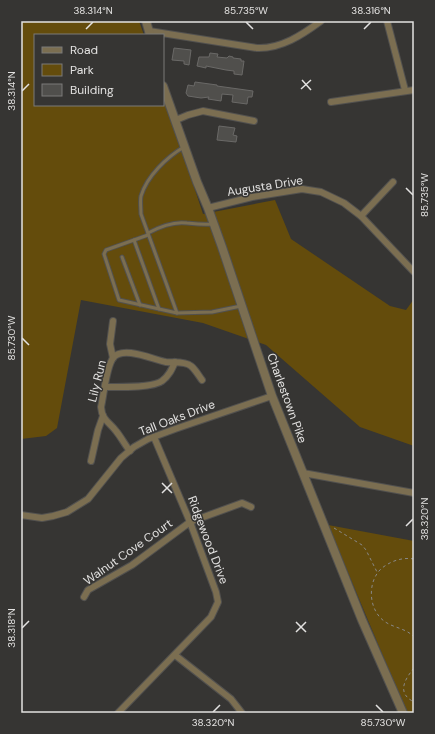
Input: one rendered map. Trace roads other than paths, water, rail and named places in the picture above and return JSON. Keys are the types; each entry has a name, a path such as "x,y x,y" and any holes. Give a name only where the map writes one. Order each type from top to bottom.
{"street":[{"path":"146,21 149,33"},
{"path":"164,35 265,49 286,43 321,21"},
{"path":"387,21 405,90"},
{"name":"Charlestown Pike","path":"164,89 197,182 214,223 272,396 362,620 403,713"},
{"path":"331,102 405,90 414,90"},
{"path":"176,120 203,111 254,121"},
{"path":"361,216 392,182"},
{"name":"Augusta Drive","path":"208,208 252,197 302,189 317,191 334,197 361,216 414,272"},
{"path":"113,321 110,344 113,358"},
{"name":"Lily Run","path":"130,451 117,432 103,416 101,406 108,371 113,358 124,353 150,357 165,362 191,365 202,380"},
{"path":"105,387 154,384 162,381 171,371 174,362"},
{"name":"Tall Oaks Drive","path":"21,515 42,518 60,514 75,508 88,499 121,458 134,447 154,437 272,396"},
{"path":"91,461 98,430 103,416"},
{"name":"Ridgewood Drive","path":"118,713 211,616 218,602 216,592 190,522 154,437"},
{"path":"303,473 414,493"},
{"name":"Walnut Cove Court","path":"84,597 88,590 132,565 190,522 242,503 251,507"},
{"path":"175,655 230,699 242,713"}],"lane":[{"path":"177,312 141,214 141,197 146,185 158,169 173,153 184,147"},
{"path":"214,223 202,225 177,223 156,228 148,234 106,250 104,254 119,300 177,312 212,312 242,306"},
{"path":"134,240 159,309"},
{"path":"122,257 140,305"}]}
